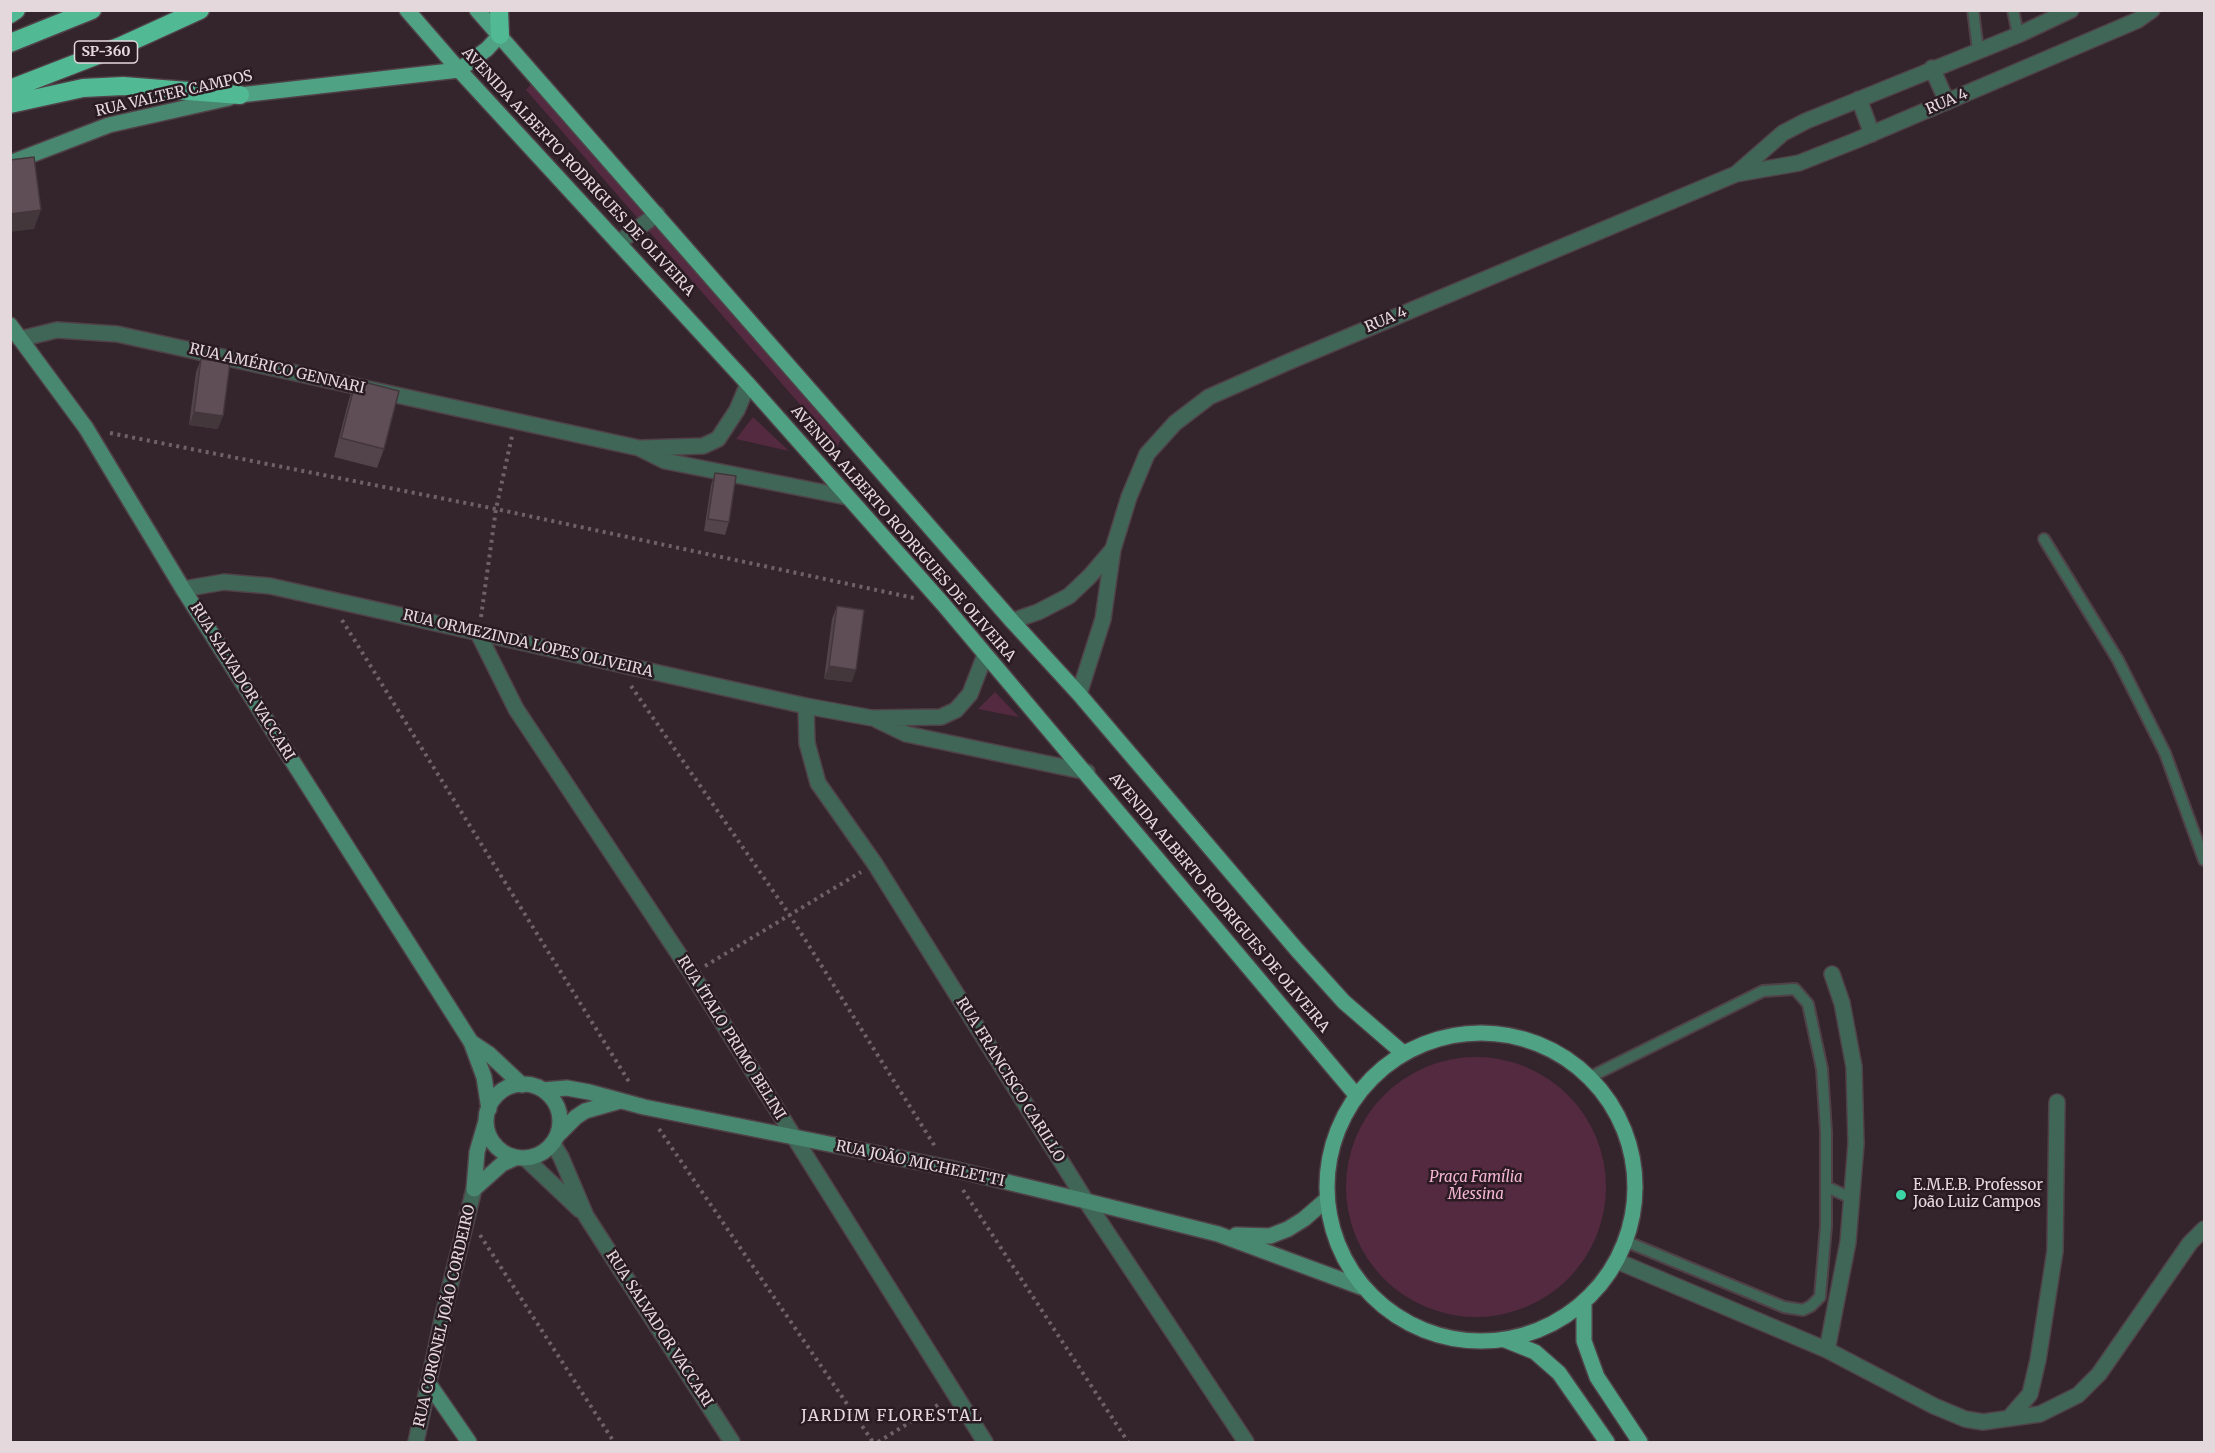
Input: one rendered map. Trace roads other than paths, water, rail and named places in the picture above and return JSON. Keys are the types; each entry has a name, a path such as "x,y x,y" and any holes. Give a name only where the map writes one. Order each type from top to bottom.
{"highway":[{"path":"10,14 16,10"},
{"name":"SP-360","path":"10,43 92,10"},
{"name":"SP-360","path":"10,89 121,45 200,10"},
{"path":"499,10 500,35"},
{"path":"10,104 83,88 123,86 240,95"}],"main road":[{"name":"AVENIDA ALBERTO RODRIGUES DE OLIVEIRA","path":"407,10 459,70 748,384 943,604 1087,772 1356,1095"},
{"name":"AVENIDA ALBERTO RODRIGUES DE OLIVEIRA","path":"477,10 1012,621 1079,694 1305,959 1344,1002 1403,1053"},
{"path":"459,70 487,49 500,35"},
{"name":"RUA VALTER CAMPOS","path":"240,95 459,70"},
{"path":"1500,1034 1549,1048 1590,1077 1619,1117 1635,1165 1634,1214 1617,1262 1602,1284 1584,1303 1547,1328 1505,1340 1465,1342 1426,1332 1391,1314 1361,1287 1337,1246 1326,1200 1327,1163 1337,1127 1356,1095 1369,1079 1403,1053 1450,1035 1500,1034"},
{"path":"1584,1303 1584,1341 1597,1377 1640,1443"},
{"path":"1505,1340 1535,1352 1559,1373 1607,1443"}],"street":[{"name":"RUA 4","path":"1736,174 1783,133 1806,121 2018,35 2071,10"},
{"name":"RUA 4","path":"1079,694 1103,619 1113,549 1129,497 1147,454 1174,423 1209,397 1736,174 1798,163 1872,134 2138,20 2152,10"},
{"path":"1932,68 1947,102"},
{"name":"RUA VALTER CAMPOS","path":"10,163 109,125 240,95"},
{"path":"1859,99 1872,134"},
{"path":"618,243 657,214"},
{"name":"RUA SALVADOR VACCARI","path":"10,325 86,428 183,589 471,1042 484,1077 487,1115"},
{"name":"RUA AMÉRICO GENNARI","path":"20,339 57,330 117,334 639,448 703,446 718,439 737,410 748,384"},
{"name":"RUA AMÉRICO GENNARI","path":"639,448 665,461 847,497"},
{"name":"RUA 4","path":"1012,621 1038,612 1069,596 1113,549"},
{"name":"RUA ORMEZINDA LOPES OLIVEIRA","path":"183,589 224,582 270,586 806,706 872,718 941,717 956,710 970,694 985,655"},
{"name":"RUA ÍTALO PRIMO BELINI","path":"478,633 516,709 692,974 985,1443"},
{"name":"RUA FRANCISCO CARILLO","path":"806,706 807,743 818,783 874,864 1086,1201 1246,1443"},
{"name":"RUA ORMEZINDA LOPES OLIVEIRA","path":"872,718 906,734 1087,772"},
{"path":"1827,1350 1848,1242 1856,1144 1854,1067 1842,1003 1832,974"},
{"name":"RUA SALVADOR VACCARI","path":"471,1042 489,1054 522,1084"},
{"path":"522,1084 543,1090 559,1109 561,1122 556,1139 541,1154 520,1158 503,1153 488,1133 487,1115 494,1099 501,1092 522,1084"},
{"name":"RUA JOÃO MICHELETTI","path":"543,1090 567,1088 644,1107 949,1168 1218,1234 1361,1287"},
{"name":"RUA JOÃO MICHELETTI","path":"556,1139 576,1117 585,1111 620,1101"},
{"path":"2010,1417 2030,1394 2055,1251 2057,1102"},
{"name":"RUA CORONEL JOÃO CORDEIRO","path":"417,1443 466,1214 474,1189 477,1152 487,1115"},
{"name":"RUA SALVADOR VACCARI","path":"556,1139 586,1216 732,1443"},
{"name":"RUA SALVADOR VACCARI","path":"520,1158 586,1216"},
{"name":"RUA CORONEL JOÃO CORDEIRO","path":"474,1189 502,1164 520,1158"},
{"name":"RUA JOÃO MICHELETTI","path":"1218,1234 1270,1236 1304,1219 1326,1200"},
{"path":"1617,1262 1827,1350 1891,1385 1965,1419 1983,1422 2040,1414 2078,1395 2099,1374 2190,1243 2205,1229"},
{"path":"429,1384 469,1443"}],"lane":[{"path":"1973,10 1978,50"},
{"path":"2013,10 2018,35"},
{"path":"2044,539 2118,660 2160,743 2205,860"},
{"path":"1590,1077 1763,992 1795,989 1808,1004 1822,1069 1827,1132 1826,1226 1820,1297 1803,1310 1784,1307 1624,1241"},
{"path":"1827,1187 1851,1198"}],"place":[{"name":"E.M.E.B. Professor João Luiz Campos","path":"1901,1195"}],"district":[{"name":"JARDIM FLORESTAL","path":"892,1416"}],"park label":[{"name":"Praça Família Messina","path":"1476,1186"}]}
